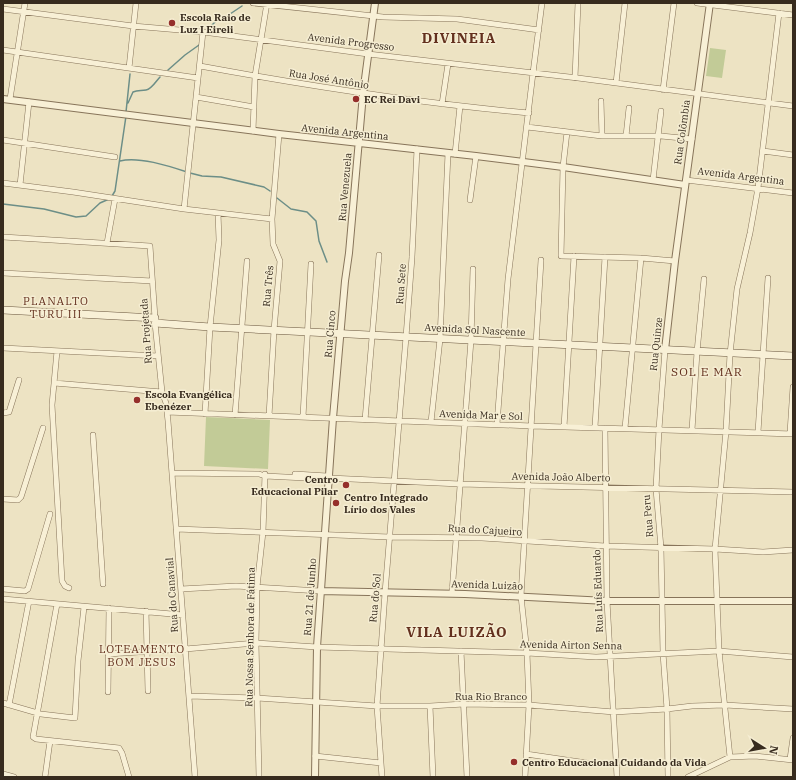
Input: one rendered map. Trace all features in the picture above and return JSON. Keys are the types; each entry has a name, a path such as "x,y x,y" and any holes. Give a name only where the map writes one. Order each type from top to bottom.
{"main road":[{"name":"Avenida Sol Nascente","path":"3,310 155,321 210,327 793,356"}],"street":[{"path":"6,99 25,3"},
{"path":"129,68 136,3"},
{"path":"254,3 373,16 457,19 539,30"},
{"name":"Rua Venezuela","path":"350,253 363,94 375,3"},
{"path":"497,424 508,279 542,3"},
{"path":"575,78 578,3"},
{"path":"616,84 625,3"},
{"path":"663,90 674,3"},
{"path":"697,3 793,15"},
{"path":"253,131 255,76 267,4"},
{"name":"Rua Colômbia","path":"675,262 710,4"},
{"name":"Avenida Progresso","path":"3,9 134,26 203,32 368,54 575,78 793,106"},
{"path":"730,757 720,652 715,549 726,431 730,354 739,278 750,233 758,188 779,14"},
{"path":"184,209 203,32"},
{"path":"3,50 198,78"},
{"path":"442,104 448,64"},
{"name":"Rua José Antônio","path":"200,66 363,94 529,113"},
{"path":"196,97 254,107"},
{"name":"Avenida Argentina","path":"6,99 359,144 417,149 564,167 652,180 758,188 793,193"},
{"path":"601,101 602,136"},
{"path":"20,185 29,102"},
{"path":"431,422 440,338 452,153 460,106"},
{"path":"626,136 629,108"},
{"path":"652,180 661,111"},
{"path":"527,127 602,136 658,136 692,139"},
{"path":"567,132 564,167 561,256 641,258 675,262"},
{"name":"Rua Três","path":"269,416 280,261 273,244 272,219 273,191 280,134"},
{"path":"3,140 116,157"},
{"name":"Rua Sete","path":"400,420 412,257 417,149"},
{"path":"763,151 793,155"},
{"path":"470,200 476,156"},
{"path":"3,183 184,209 272,219"},
{"path":"3,237 107,243 115,199"},
{"path":"204,414 210,327 218,248 218,213"},
{"name":"Rua Projetada","path":"107,243 150,247 158,356 162,392 166,403 167,412"},
{"name":"Rua Cinco","path":"333,418 350,253"},
{"path":"365,420 379,255"},
{"path":"564,427 574,256"},
{"path":"595,427 605,257"},
{"path":"625,428 641,258"},
{"path":"525,777 529,705 527,653 521,596 541,260"},
{"path":"235,414 247,261"},
{"name":"Rua Quinze","path":"659,429 665,350 675,262"},
{"path":"303,417 306,331 311,264"},
{"path":"452,593 471,340 473,269"},
{"path":"3,273 152,281"},
{"path":"758,432 768,278"},
{"path":"692,430 704,279"},
{"path":"3,348 158,356"},
{"path":"57,351 52,405 62,582 69,588"},
{"path":"3,413 9,412 19,380"},
{"path":"54,383 162,392"},
{"path":"792,433 793,387"},
{"name":"Avenida Mar e Sol","path":"167,412 532,426 792,433"},
{"name":"Rua do Canavial","path":"167,412 194,777"},
{"name":"Rua 21 de Junho","path":"315,777 317,647 333,418"},
{"name":"Rua do Sol","path":"382,777 377,706 380,648 400,420"},
{"path":"3,499 18,500 21,497 42,428"},
{"name":"Rua Luís Eduardo","path":"605,428 605,546 617,777"},
{"name":"Rua Peru","path":"659,429 656,489 661,548 663,653 668,777"},
{"path":"93,435 103,584"},
{"name":"Avenida João Alberto","path":"172,473 265,474 326,479 395,480 460,484 793,492"},
{"name":"Rua Nossa Senhora de Fátima","path":"259,777 256,643 257,587 263,532 265,474"},
{"path":"3,589 25,591 28,589 50,514"},
{"name":"Rua do Cajueiro","path":"176,529 390,537 457,537 605,546 763,552 793,550"},
{"name":"Avenida Luizão","path":"181,589 236,586 320,591 452,593 607,601 793,601"},
{"path":"3,599 183,615"},
{"path":"29,601 6,704 38,713 74,718 84,607"},
{"path":"57,604 33,738 119,748 122,753 129,777"},
{"path":"108,692 109,608"},
{"path":"146,611 148,691"},
{"name":"Avenida Airton Senna","path":"108,654 256,643 317,647 527,653 596,657 663,653 720,652 793,657"},
{"path":"461,651 467,777"},
{"name":"Rua Rio Branco","path":"189,696 257,698 377,706 430,706 464,704 529,705 614,712 725,705 793,709"},
{"path":"430,706 433,777"},
{"path":"688,777 730,757 755,756 792,759 793,738"},
{"path":"45,777 50,741"},
{"path":"526,754 587,763 617,764"},
{"path":"315,756 381,763"},
{"path":"3,774 14,777"}],"green space":[{"path":"710,48 726,50 722,78 706,76"},
{"path":"206,417 270,420 268,469 204,466"}],"waterway":[{"path":"212,25 219,18 227,16 242,6"},
{"path":"168,70 199,45"},
{"path":"126,112 130,74"},
{"path":"128,103 133,92 152,87 160,77"},
{"path":"112,196 115,191 126,116"},
{"path":"120,161 144,161 187,172"},
{"path":"190,173 202,176 221,177 264,187 270,191"},
{"path":"277,198 291,209 307,212 316,221 319,241 327,262"},
{"path":"3,204 44,209 76,217 86,216 100,203 109,199"}],"place":[{"name":"Escola Raio de Luz I Eireli","path":"172,23"},
{"name":"EC Rei Davi","path":"356,99"},
{"name":"Escola Evangélica Ebenézer","path":"137,400"},
{"name":"Centro Educacional Pilar","path":"346,485"},
{"name":"Centro Integrado Lírio dos Vales","path":"336,503"},
{"name":"Centro Educacional Cuidando da Vida","path":"514,762"}],"district":[{"name":"DIVINEIA","path":"459,38"},
{"name":"PLANALTO TURU III","path":"56,307"},
{"name":"SOL E MAR","path":"707,371"},
{"name":"VILA LUIZÃO","path":"457,632"},
{"name":"LOTEAMENTO BOM JESUS","path":"142,655"}]}
